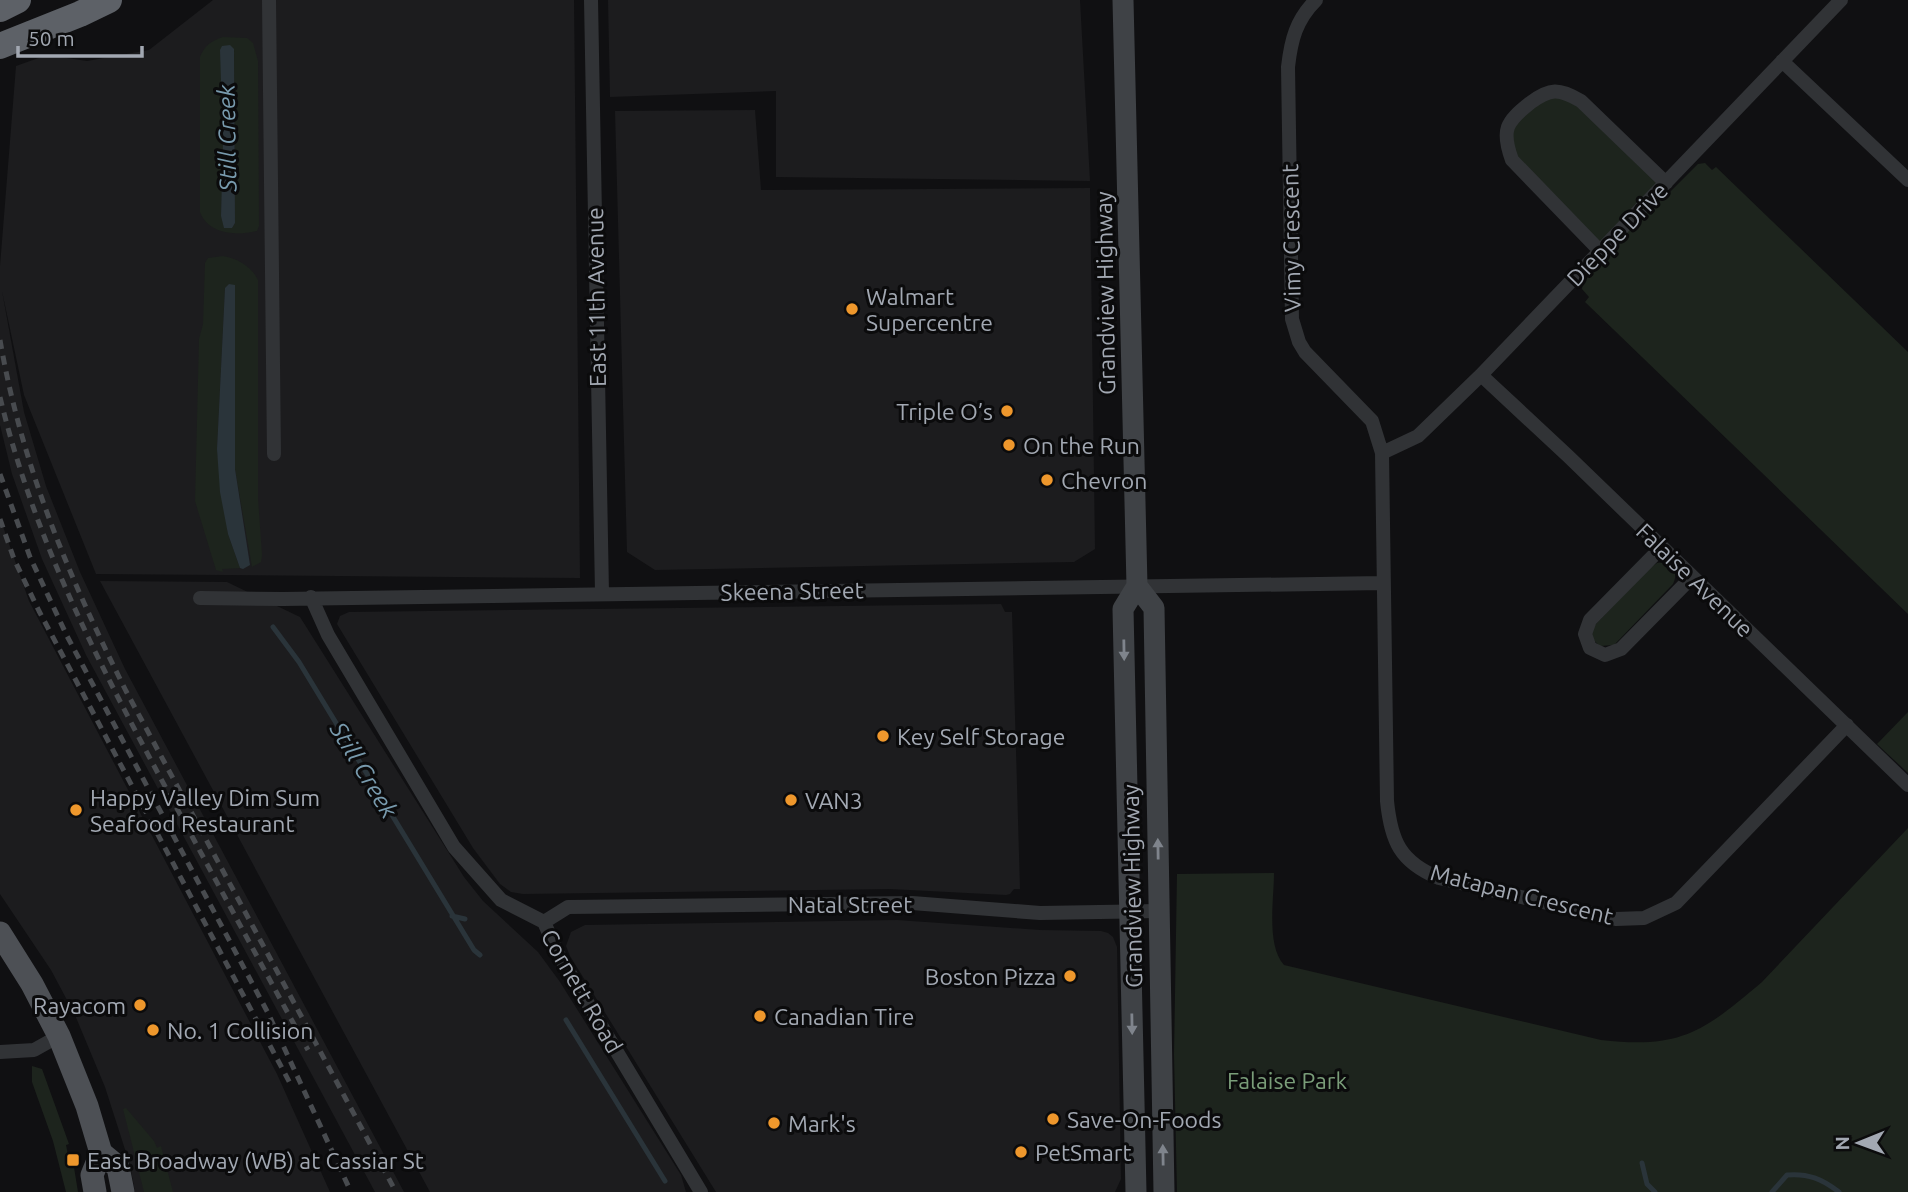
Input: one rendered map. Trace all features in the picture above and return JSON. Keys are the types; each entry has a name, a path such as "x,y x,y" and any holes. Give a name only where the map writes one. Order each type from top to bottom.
{"highway":[{"path":"0,9 18,0"},
{"path":"10,42 109,0"}],"main road":[{"name":"Grandview Highway","path":"1123,0 1137,586 1123,609 1136,1192"},
{"name":"Grandview Highway","path":"1137,586 1154,608 1164,1192"},
{"path":"0,933 32,984 59,1036 87,1106 101,1153 118,1167 123,1192"},
{"path":"95,1192 92,1175 101,1153"}],"street":[{"path":"270,0 274,454"},
{"name":"East 11th Avenue","path":"591,0 601,593"},
{"name":"Vimy Crescent","path":"1316,0 1304,12 1292,36 1287,67 1292,318 1305,352 1372,421 1382,453"},
{"name":"Dieppe Drive","path":"1382,453 1418,436 1481,375 1840,0"},
{"path":"1782,61 1908,180"},
{"path":"1600,251 1512,160 1507,147 1506,132 1512,117 1545,92 1570,94 1581,101 1665,183"},
{"name":"Falaise Avenue","path":"1481,375 1569,456 1908,785"},
{"name":"Matapan Crescent","path":"1382,453 1389,819 1396,844 1406,859 1422,871 1439,878 1616,919 1644,918 1676,903 1847,725"},
{"path":"1661,548 1590,620 1585,634 1590,648 1605,655 1621,649 1692,577"},
{"name":"Skeena Street","path":"200,598 1383,583"},
{"name":"Cornett Road","path":"311,597 328,635 454,847 501,900 544,922 557,952 701,1192"},
{"name":"Natal Street","path":"544,922 568,907 912,903 1040,913 1159,912"},
{"path":"0,1052 34,1050 59,1036"}],"shaded area":[{"path":"213,0 574,0 580,578 96,574 24,395 2,291 24,412 46,486 80,572 125,669 404,1192 375,1192 86,655 42,559 12,474 0,425 0,266 16,66 47,55 87,61 149,50"},
{"path":"608,0 1080,0 1090,181 776,177 776,91 610,97"},
{"path":"755,110 761,190 1090,188 1095,549 1074,562 655,570 627,552 615,111"},
{"path":"0,518 29,601 277,1074 330,1192 135,1192 130,1165 105,1087 75,1015 51,970 0,894"},
{"path":"100,581 227,582 300,617 464,877 483,901 538,952 560,982 681,1175 686,1192 430,1192"},
{"path":"1001,604 1005,612 1012,612 1020,889 1014,889 1006,895 890,889 511,892 500,884 473,848 337,624 340,616 349,612"},
{"path":"897,920 1040,930 1101,931 1113,937 1117,947 1121,1179 1115,1192 716,1192 566,946 571,932 585,925"}],"green space":[{"path":"223,37 247,38 253,43 258,61 259,226 257,231 249,233 216,229 209,225 200,212 200,57 206,46","holes":["229,45 234,50 235,223 232,228 221,216"]},
{"path":"1554,97 1574,102 1669,193 1698,164 1705,163 1712,170 1716,167 1908,352 1908,614 1585,302 1589,297 1582,289 1583,283 1609,253 1516,159 1511,138 1516,124 1538,102"},
{"path":"223,256 244,264 258,280 258,499 262,555 261,562 252,567 235,469 235,286 229,284 225,288 217,449 228,534 240,568 222,569 223,572 216,570 195,501 199,339 203,324 205,263 208,258"},
{"path":"1665,562 1675,571 1673,584 1614,645 1600,646 1593,638 1593,627 1650,568"},
{"path":"1908,712 1908,773 1877,744"},
{"name":"Falaise Park","path":"1908,828 1908,1192 1177,1192 1174,1055 1177,874 1274,873 1273,934 1278,956 1284,965 1601,1040 1652,1042 1672,1039 1706,1025 1762,982"},
{"path":"32,1066 42,1069 69,1144 66,1145 68,1155 72,1155 78,1192 66,1192 53,1141 32,1082"},
{"path":"126,1108 157,1148 161,1146 173,1192 144,1192 123,1109"}],"water":[{"path":"230,45 234,49 235,223 232,228 224,228 221,216 223,142 220,50 222,46"},
{"path":"229,284 235,285 235,469 250,565 243,569 240,568 228,534 220,492 217,449 225,288"}],"waterway":[{"name":"Still Creek","path":"273,627 299,662 474,950 480,955"},
{"name":"Still Creek","path":"452,916 465,919"},
{"name":"Still Creek","path":"566,1020 665,1181"},
{"path":"1642,1163 1647,1184 1655,1192"},
{"path":"1772,1192 1787,1175 1814,1178 1839,1192"}],"railway":[{"path":"0,340 9,387 35,477 85,606 126,691 396,1192"},
{"path":"0,397 31,500 70,599 141,742 308,1050"},
{"path":"0,474 30,557 67,636 268,1013 351,1192"},
{"path":"0,519 14,559 39,611 291,1085"}],"place":[{"name":"Walmart Supercentre","path":"852,309"},
{"name":"Triple O’s","path":"1007,411"},
{"name":"On the Run","path":"1009,445"},
{"name":"Chevron","path":"1047,480"},
{"name":"Key Self Storage","path":"883,736"},
{"name":"VAN3","path":"791,800"},
{"name":"Happy Valley Dim Sum Seafood Restaurant","path":"76,810"},
{"name":"Boston Pizza","path":"1070,976"},
{"name":"Rayacom","path":"140,1005"},
{"name":"Canadian Tire","path":"760,1016"},
{"name":"No. 1 Collision","path":"153,1030"},
{"name":"Save-On-Foods","path":"1053,1119"},
{"name":"Mark's","path":"774,1123"},
{"name":"PetSmart","path":"1021,1152"},
{"name":"East Broadway (WB) at Cassiar St","path":"73,1160"}]}
